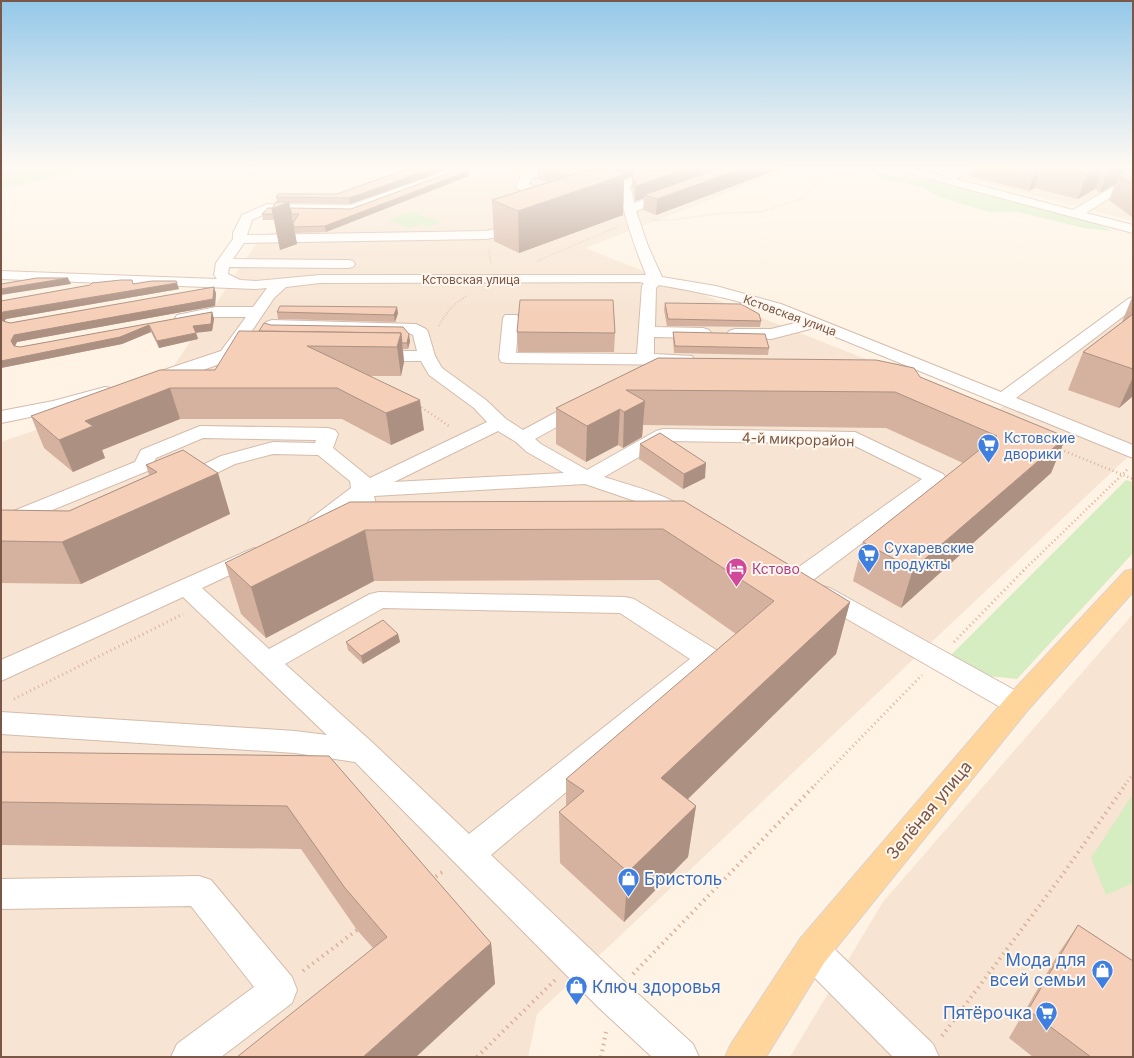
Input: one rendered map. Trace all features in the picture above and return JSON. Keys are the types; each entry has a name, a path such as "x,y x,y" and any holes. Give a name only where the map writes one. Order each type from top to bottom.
{"main road":[{"name":"Зелёная улица","path":"744,1057 812,951 1018,704 1133,577"}],"street":[{"path":"240,284 228,281 221,275 223,263 240,239 240,233 247,218 252,215"},
{"path":"631,215 641,246 656,281 649,286 645,359"},
{"path":"1080,215 1133,229"},
{"path":"240,239 486,235 499,233 534,219"},
{"path":"223,263 365,264"},
{"path":"436,265 489,272"},
{"name":"Кстовская улица","path":"240,284 489,272 640,278 716,290 776,307 1133,452"},
{"path":"1,275 240,284"},
{"path":"62,292 117,280"},
{"path":"144,381 189,369 227,355 269,295 281,283"},
{"path":"169,296 240,284"},
{"path":"1003,400 1133,302"},
{"path":"170,320 216,312 258,312"},
{"path":"511,318 507,358 701,360"},
{"path":"646,332 771,334 814,323"},
{"path":"272,325 410,326 420,332 427,356 435,371 480,404 499,423 523,438 534,448 587,478 652,499 687,519 641,516"},
{"path":"876,363 893,355"},
{"path":"356,356 427,356"},
{"path":"922,387 933,371"},
{"path":"1,417 55,406 122,388"},
{"path":"523,438 597,397"},
{"path":"1016,422 1047,417"},
{"path":"297,534 318,525 362,490 499,423"},
{"path":"1,524 143,466 148,454 200,432 328,434 323,449"},
{"name":"4-й микрорайон","path":"587,478 663,436 855,438 936,478 797,580"},
{"path":"166,490 228,460 273,448 323,449 360,479 368,516 383,516"},
{"path":"362,490 587,478"},
{"path":"1,524 45,526"},
{"path":"1,671 269,548"},
{"path":"778,569 1018,704"},
{"path":"186,587 363,751 612,995 680,1057"},
{"path":"267,662 378,600 625,606 709,658 468,854"},
{"path":"1,723 295,742 363,751"},
{"path":"1,894 199,891 279,990 190,1057"},
{"path":"812,951 930,1048"}],"path":[{"path":"421,336 440,325 446,312 456,302 468,296 489,272 540,260 628,215"},
{"path":"640,215 672,220 706,215"},
{"path":"413,402 468,438"},
{"path":"1056,448 1133,479"},
{"path":"601,1057 612,995 1013,581 1133,464"},
{"path":"930,1048 1093,834 1133,774"},
{"path":"429,881 468,854"},
{"path":"279,990 357,930"},
{"path":"477,1057 576,959"}],"shaded area":[{"path":"334,215 669,215 585,248 997,411 1133,310 1133,452 537,1014 528,1057 1,1057 1,442 159,388 262,235"},
{"path":"1111,215 1133,215 1133,221"},
{"path":"1133,614 1133,1057 790,1057 883,902"}],"green space":[{"path":"402,215 420,215 441,222 430,227 421,224 410,228 388,221"},
{"path":"1032,215 1068,215 1090,221 1113,231 1084,228"},
{"path":"1126,480 1133,482 1133,553 1017,679 979,675 950,656"},
{"path":"1133,794 1133,883 1106,895 1091,858"}],"building":[{"path":"298,215 353,215 325,226 294,227 293,223"},
{"path":"37,278 68,278 1,289 1,284"},
{"path":"132,280 133,284 152,281 176,281 177,283 3,312 1,315 1,301 90,285 92,283"},
{"path":"214,287 213,299 14,335 11,341 14,346 20,347 212,312 211,324 193,326 196,333 157,341 149,325 120,337 1,361 1,319 10,323"},
{"path":"520,300 613,300 615,333 517,332"},
{"path":"665,303 741,304 759,314 761,321 668,319"},
{"path":"280,306 397,307 394,315 277,312"},
{"path":"1133,314 1133,369 1083,352"},
{"path":"264,323 271,325 403,327 409,334 407,343 402,343 401,333 259,331"},
{"path":"239,331 401,333 397,347 307,346 420,400 386,413 337,388 170,388 85,421 93,426 59,440 31,416 160,370 215,370"},
{"path":"673,332 765,334 769,348 675,346"},
{"path":"658,358 876,360 914,368 920,377 1066,437 913,569 863,542 997,436 895,392 626,390 645,401 624,412 620,409 587,426 556,408"},
{"path":"660,433 706,463 684,474 640,444"},
{"path":"183,450 218,473 62,542 1,541 1,510 69,511 157,472 146,465"},
{"path":"684,501 850,602 661,778 696,806 628,872 559,812 584,791 566,779 774,601 663,529 365,530 251,587 225,563 350,502"},
{"path":"383,620 398,634 361,656 346,642"},
{"path":"1,752 329,756 491,943 363,1057 237,1057 387,937 345,888 287,806 1,802"},
{"path":"1078,925 1133,961 1133,1057 1091,1057 1028,1010"}],"place":[{"name":"Кстовские дворики","path":"989,464"},
{"name":"Сухаревские продукты","path":"868,574"},
{"name":"Кстово","path":"736,588"},
{"name":"Бристоль","path":"629,898"},
{"name":"Мода для всей семьи","path":"1102,990"},
{"name":"Ключ здоровья","path":"576,1006"},
{"name":"Пятёрочка","path":"1047,1032"}]}
